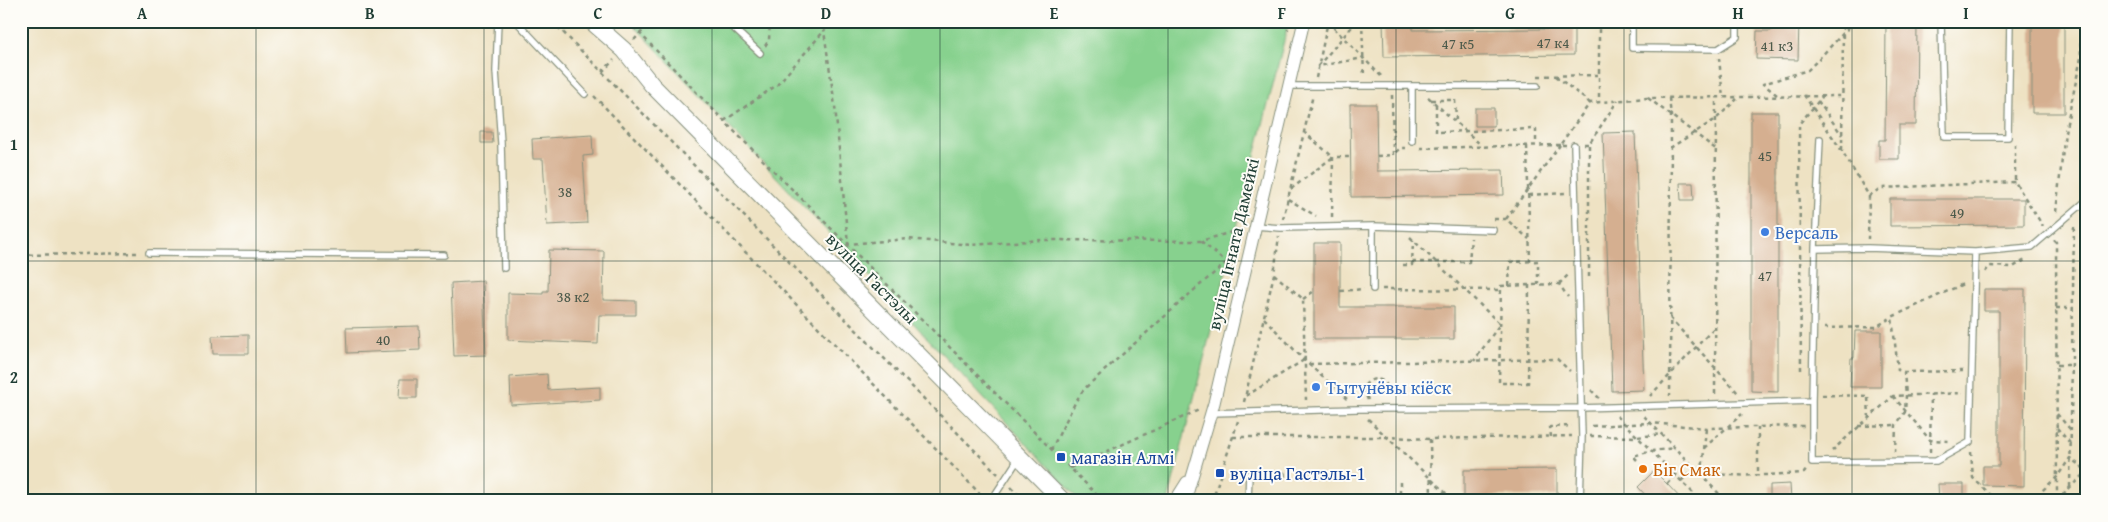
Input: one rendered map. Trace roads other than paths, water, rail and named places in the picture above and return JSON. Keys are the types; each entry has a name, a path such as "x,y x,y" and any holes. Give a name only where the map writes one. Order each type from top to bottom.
{"main road":[{"name":"вуліца Гастэлы","path":"587,21 616,58 652,85"},
{"name":"вуліца Гастэлы","path":"591,21 624,50 652,85 1063,501"}],"street":[{"name":"вуліца Ігната Дамейкі","path":"1185,501 1212,408 1304,21"},
{"name":"вуліца Ігната Дамейкі","path":"1175,501 1192,474"}],"lane":[{"path":"498,21 496,71 501,142 504,268"},
{"path":"516,21 584,94"},
{"path":"726,21 760,53"},
{"path":"1632,21 1632,48 1718,49 1737,37 1737,21"},
{"path":"1941,21 1944,137 2008,138 2010,21"},
{"path":"1289,86 1537,86"},
{"path":"1412,141 1414,86"},
{"path":"1820,139 1815,249 1812,462 1936,461 1970,442 1976,252"},
{"path":"1574,145 1582,436 1580,501"},
{"path":"1815,249 1868,248 1976,252 2032,247 2087,200"},
{"path":"1373,226 1373,289"},
{"path":"1254,229 1373,226 1492,230"},
{"path":"149,253 444,255"},
{"path":"1212,408 1241,412 1580,408 1756,402 1812,398"},
{"path":"991,501 1020,456"},
{"path":"1248,501 1249,474 1282,475"}],"place":[{"name":"Версаль","path":"1765,232"},
{"name":"Тытунёвы кіёск","path":"1316,387"},
{"name":"магазін Алмі","path":"1061,457"},
{"name":"Біг Смак","path":"1643,469"},
{"name":"вуліца Гастэлы-1","path":"1220,473"}]}
